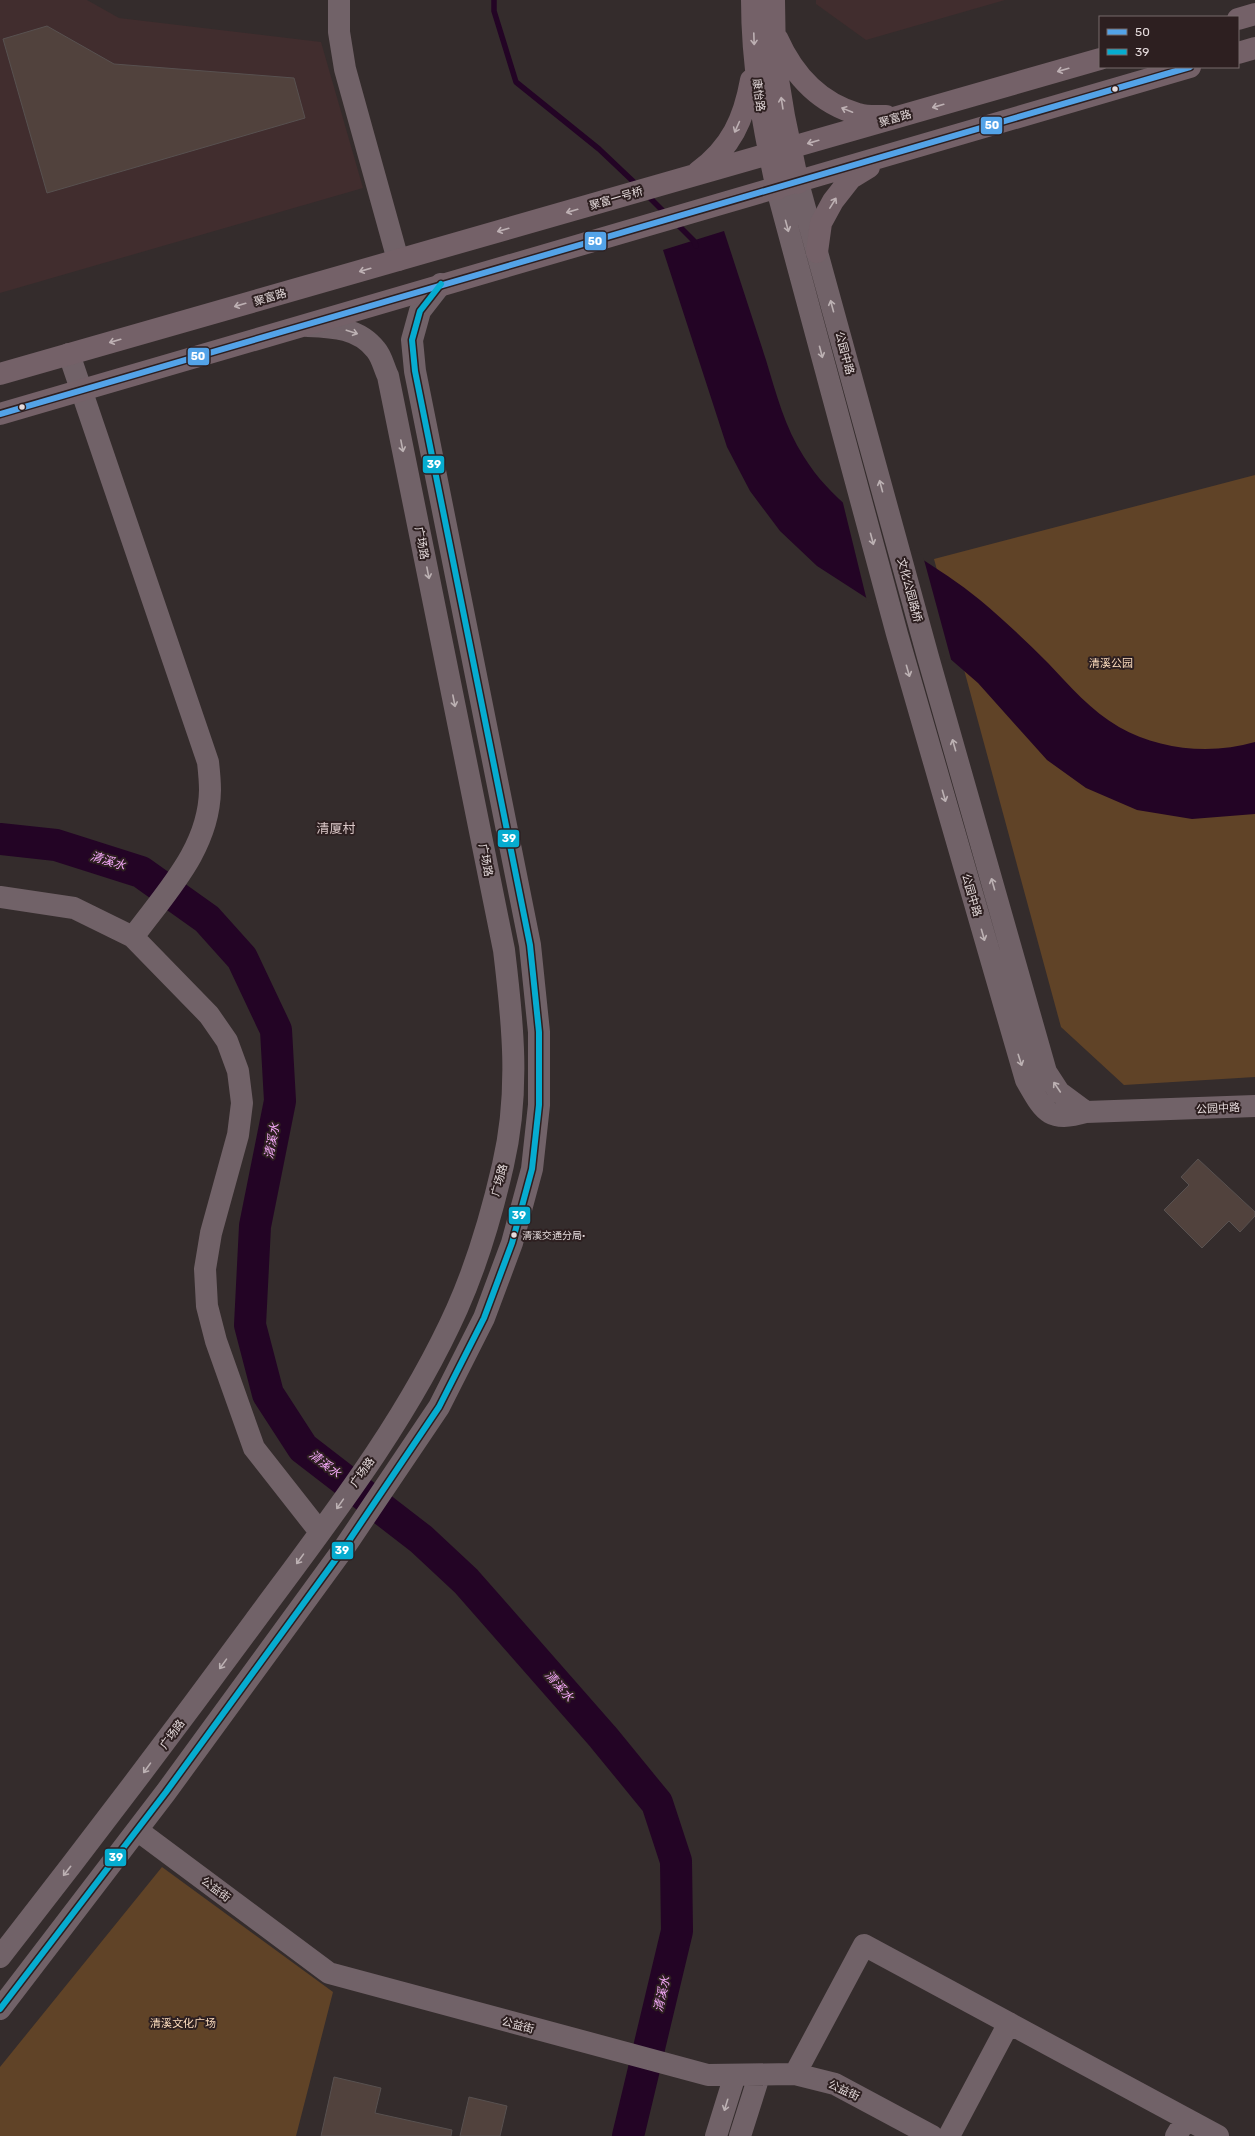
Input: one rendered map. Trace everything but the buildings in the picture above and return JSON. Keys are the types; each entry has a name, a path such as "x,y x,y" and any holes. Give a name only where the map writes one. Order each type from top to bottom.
{"main road":[{"name":"康怡路","path":"752,0 755,63 762,121 777,189"},
{"name":"康怡路","path":"774,0 775,61 798,183"},
{"path":"1239,19 1255,14"},
{"path":"774,32 787,60 806,83 830,103 860,115 899,117"},
{"path":"1239,53 1255,48"},
{"name":"聚富路","path":"690,177 1099,59"},
{"path":"690,177 713,161 732,138 747,104 755,63"},
{"path":"0,414 441,284 553,254 706,210 1187,68"},
{"path":"817,252 821,224 833,201 850,178 884,158"},
{"name":"聚富一号桥","path":"541,220 690,177"},
{"name":"聚富路","path":"0,374 541,220"}],"street":[{"path":"339,0 339,32 345,69 398,260"},
{"name":"公园中路","path":"798,183 892,523"},
{"name":"公园中路","path":"777,189 897,634 1026,1080 1040,1104 1051,1115 1067,1118 1086,1112 1255,1106"},
{"path":"0,2009 137,1830 344,1548 401,1466 439,1407 484,1318 512,1243 532,1169 539,1105 539,1032 530,945 415,371 412,340 420,311 441,284"},
{"name":"广场路","path":"0,1957 143,1773 322,1530 378,1449 415,1390 457,1309 485,1232 504,1163 512,1109 514,1033 504,950 388,376 377,351 359,334 335,327 300,326"},
{"path":"68,354 208,762 210,790 207,816 200,842 186,866 133,936"},
{"name":"文化公园路桥","path":"892,523 928,657"},
{"name":"公园中路","path":"928,657 1046,1072 1060,1092 1086,1112"},
{"path":"0,897 74,908 133,936 209,1014 227,1041 238,1071 242,1103 238,1135 211,1233 205,1269 207,1306 216,1341 254,1448 322,1530"},
{"name":"公益街","path":"137,1830 329,1974 617,2052 708,2075 759,2076 795,2074 835,2084 932,2136"},
{"path":"795,2074 864,1945 1009,2023 1181,2127 1218,2136"},
{"path":"949,2136 1009,2023"},
{"path":"716,2136 735,2075"},
{"path":"740,2136 759,2076"}],"shaded area":[{"path":"0,0 87,0 119,18 321,42 363,188 0,293"},
{"path":"816,0 1005,0 866,40 816,4"},
{"path":"724,231 786,422 797,446 821,480 862,519 957,583 998,615 1090,706 1109,721 1135,735 1151,741 1186,748 1221,748 1255,742 1255,814 1192,819 1137,810 1086,788 1047,760 978,683 940,650 899,619 817,566 780,531 750,491 727,447 663,250"}],"green space":[{"name":"清溪公园","path":"1255,475 1255,1077 1124,1085 1061,1027 934,559"},
{"name":"清溪文化广场","path":"162,1867 333,1992 296,2136 0,2136 0,2067"}],"pier":[{"path":"842,499 857,513 923,556 952,663 898,621 867,601"}],"waterway":[{"path":"494,0 494,11 516,82 599,149 638,186"},
{"path":"647,195 666,214"},
{"path":"676,223 694,241 696,246"},
{"name":"清溪水","path":"0,839 56,845 141,872 207,919 242,958 276,1030 280,1101 255,1226 250,1325 268,1394 303,1448 421,1539 466,1581 603,1737 657,1803 676,1861 677,1931 628,2136"}],"transit line":[{"name":"50","path":"0,414 1187,68"},
{"name":"39","path":"0,2009 166,1792 344,1548 439,1407 484,1318 512,1243 532,1169 539,1105 539,1032 530,945 415,371 412,340 420,311 441,284"}],"place":[{"name":"清溪交通分局·","path":"514,1235"}],"district":[{"name":"清厦村","path":"336,828"}]}
